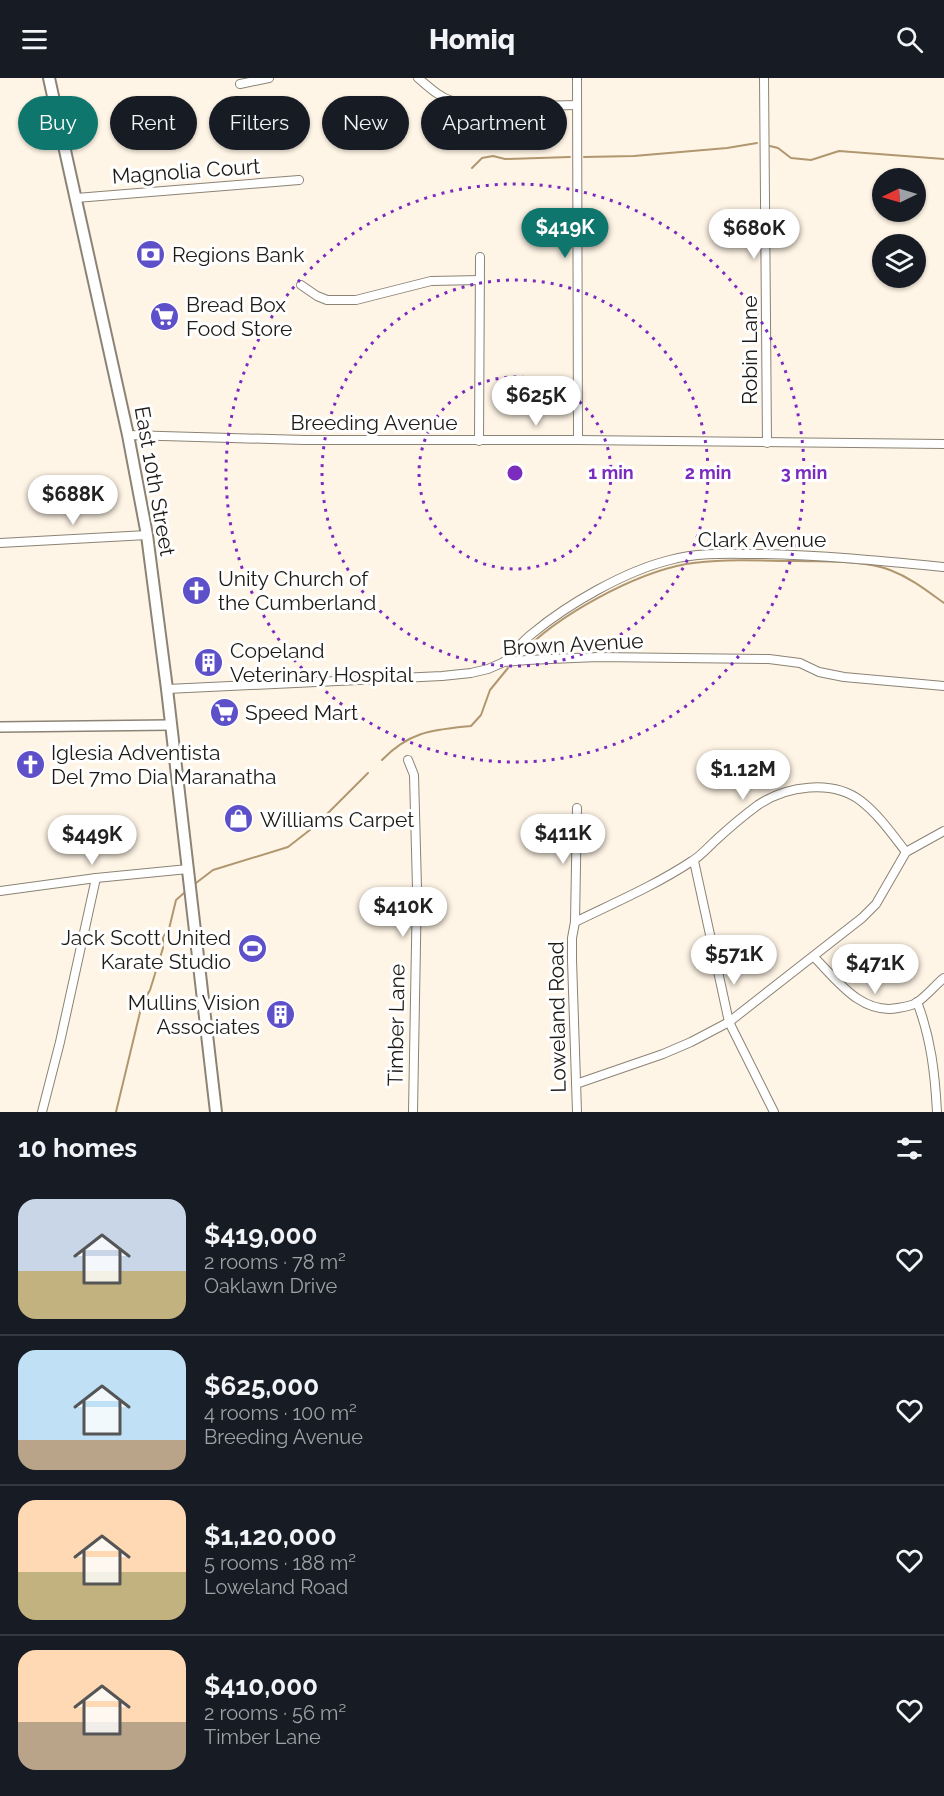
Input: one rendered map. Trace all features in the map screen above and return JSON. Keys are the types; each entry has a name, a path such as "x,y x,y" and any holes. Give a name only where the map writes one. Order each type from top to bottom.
{"main road":[{"name":"East 10th Street","path":"49,78 128,435 147,535 216,1112"}],"street":[{"path":"240,84 269,78"},
{"path":"418,78 434,92 453,102 485,106 577,105"},
{"path":"577,78 578,440"},
{"name":"Robin Lane","path":"764,78 767,443"},
{"name":"Magnolia Court","path":"76,198 299,180"},
{"path":"479,441 480,257"},
{"path":"301,285 327,300 356,300 431,281 480,280"},
{"name":"Breeding Avenue","path":"128,435 304,440 944,444"},
{"path":"0,543 147,535"},
{"name":"Clark Avenue","path":"504,662 531,634 562,611 596,591 668,560 699,555 783,555 849,557 944,567"},
{"name":"Brown Avenue","path":"167,689 442,676 471,673 504,662 598,657 769,659 800,663 819,672 844,677 944,686"},
{"path":"0,727 171,725"},
{"name":"Timber Lane","path":"408,760 414,775 417,888 413,1112"},
{"name":"Loweland Road","path":"577,1112 572,960 575,922 694,861 727,830 759,805 779,793 824,788 840,791 859,799 878,816 906,852"},
{"path":"575,922 577,808"},
{"path":"576,1084 663,1054 729,1023 862,918 876,904 906,852 944,831"},
{"path":"694,861 729,1023 774,1112"},
{"path":"0,891 188,869"},
{"path":"42,1112 96,878"},
{"path":"814,957 853,995 871,1007 894,1009 917,1002 944,978"},
{"path":"917,1002 926,1026 935,1076 937,1112"}],"waterway":[{"path":"584,157 634,156 727,148 757,143"},
{"path":"770,146 778,148 791,158 811,160 839,151 944,159"},
{"path":"472,168 482,158 493,156 505,159 570,157"},
{"path":"520,655 535,640 574,612 620,587 665,569 700,562 756,560 857,563 890,570 905,577 944,603"},
{"path":"382,760 392,750 412,738 434,731 471,726 481,715 490,690 508,668"},
{"path":"196,883 213,870 288,847 315,826 368,773"},
{"path":"116,1112 142,1004 150,990 163,948 163,937 169,929 176,900 184,893"}],"place":[{"name":"Regions Bank","path":"151,254"},
{"name":"Bread Box Food Store","path":"165,316"},
{"name":"Unity Church of the Cumberland","path":"197,590"},
{"name":"Copeland Veterinary Hospital","path":"209,662"},
{"name":"Speed Mart","path":"224,712"},
{"name":"Iglesia Adventista Del 7mo Dia Maranatha","path":"30,764"},
{"name":"Williams Carpet","path":"239,819"},
{"name":"Jack Scott United Karate Studio","path":"252,949"},
{"name":"Mullins Vision Associates","path":"281,1014"}]}
